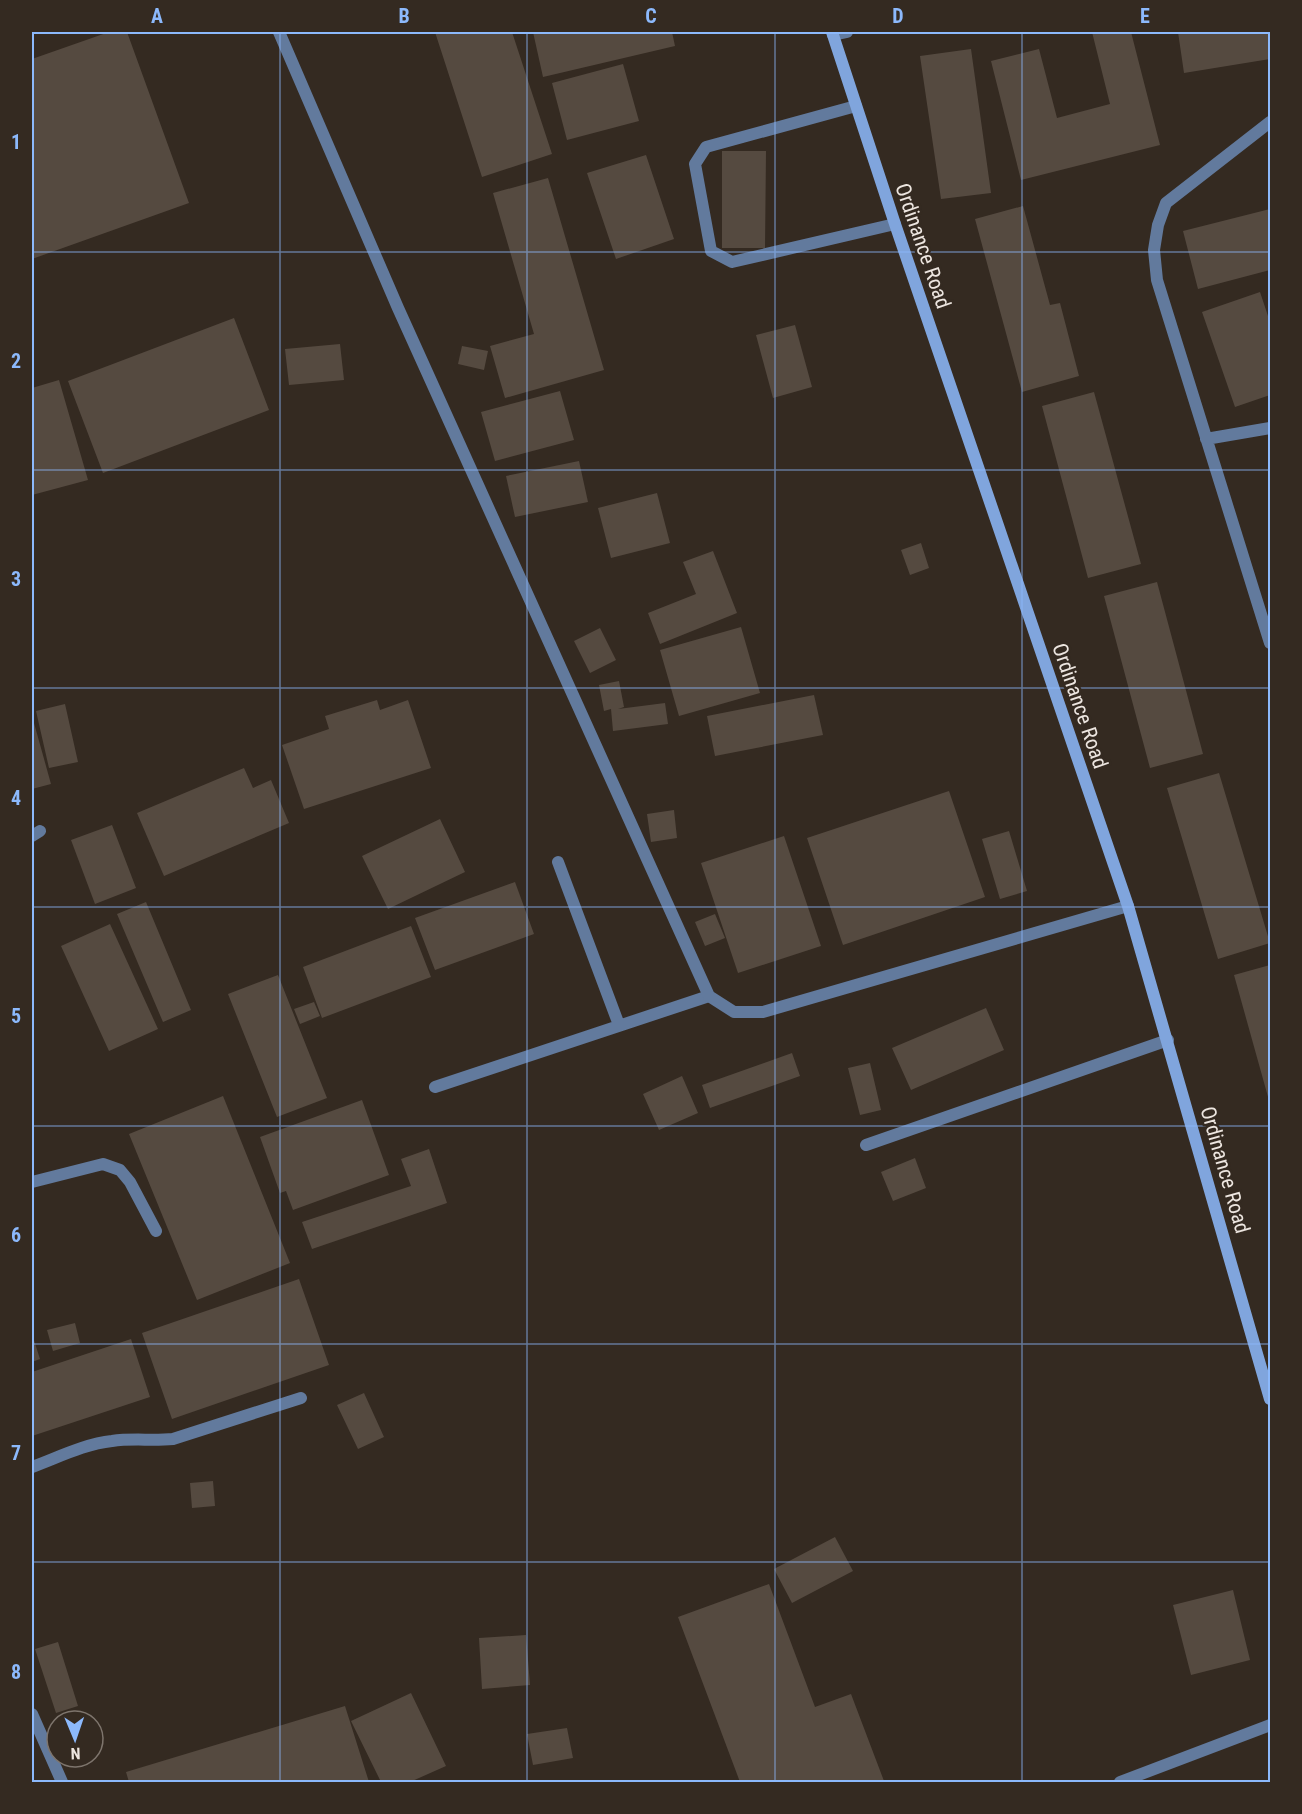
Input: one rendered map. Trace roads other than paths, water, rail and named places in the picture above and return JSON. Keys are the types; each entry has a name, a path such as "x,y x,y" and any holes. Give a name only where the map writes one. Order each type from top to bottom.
{"street":[{"path":"279,32 398,308 709,996 734,1012 763,1012 1128,906"},
{"path":"832,33 847,32"},
{"name":"Ordinance Road","path":"832,33 1128,906 1270,1399"},
{"path":"856,106 706,147 695,164 711,251 732,262 895,224"},
{"path":"1270,122 1166,202 1158,225 1154,250 1157,280 1180,348 1270,644"},
{"path":"1206,439 1270,428"},
{"path":"558,862 619,1025"},
{"path":"435,1087 709,996"},
{"path":"866,1145 1168,1041"},
{"path":"32,1182 103,1164 120,1170 130,1182 156,1231"},
{"path":"32,1467 112,1441 173,1439 301,1398"},
{"path":"32,1714 62,1782"},
{"path":"1120,1782 1270,1725"}]}
